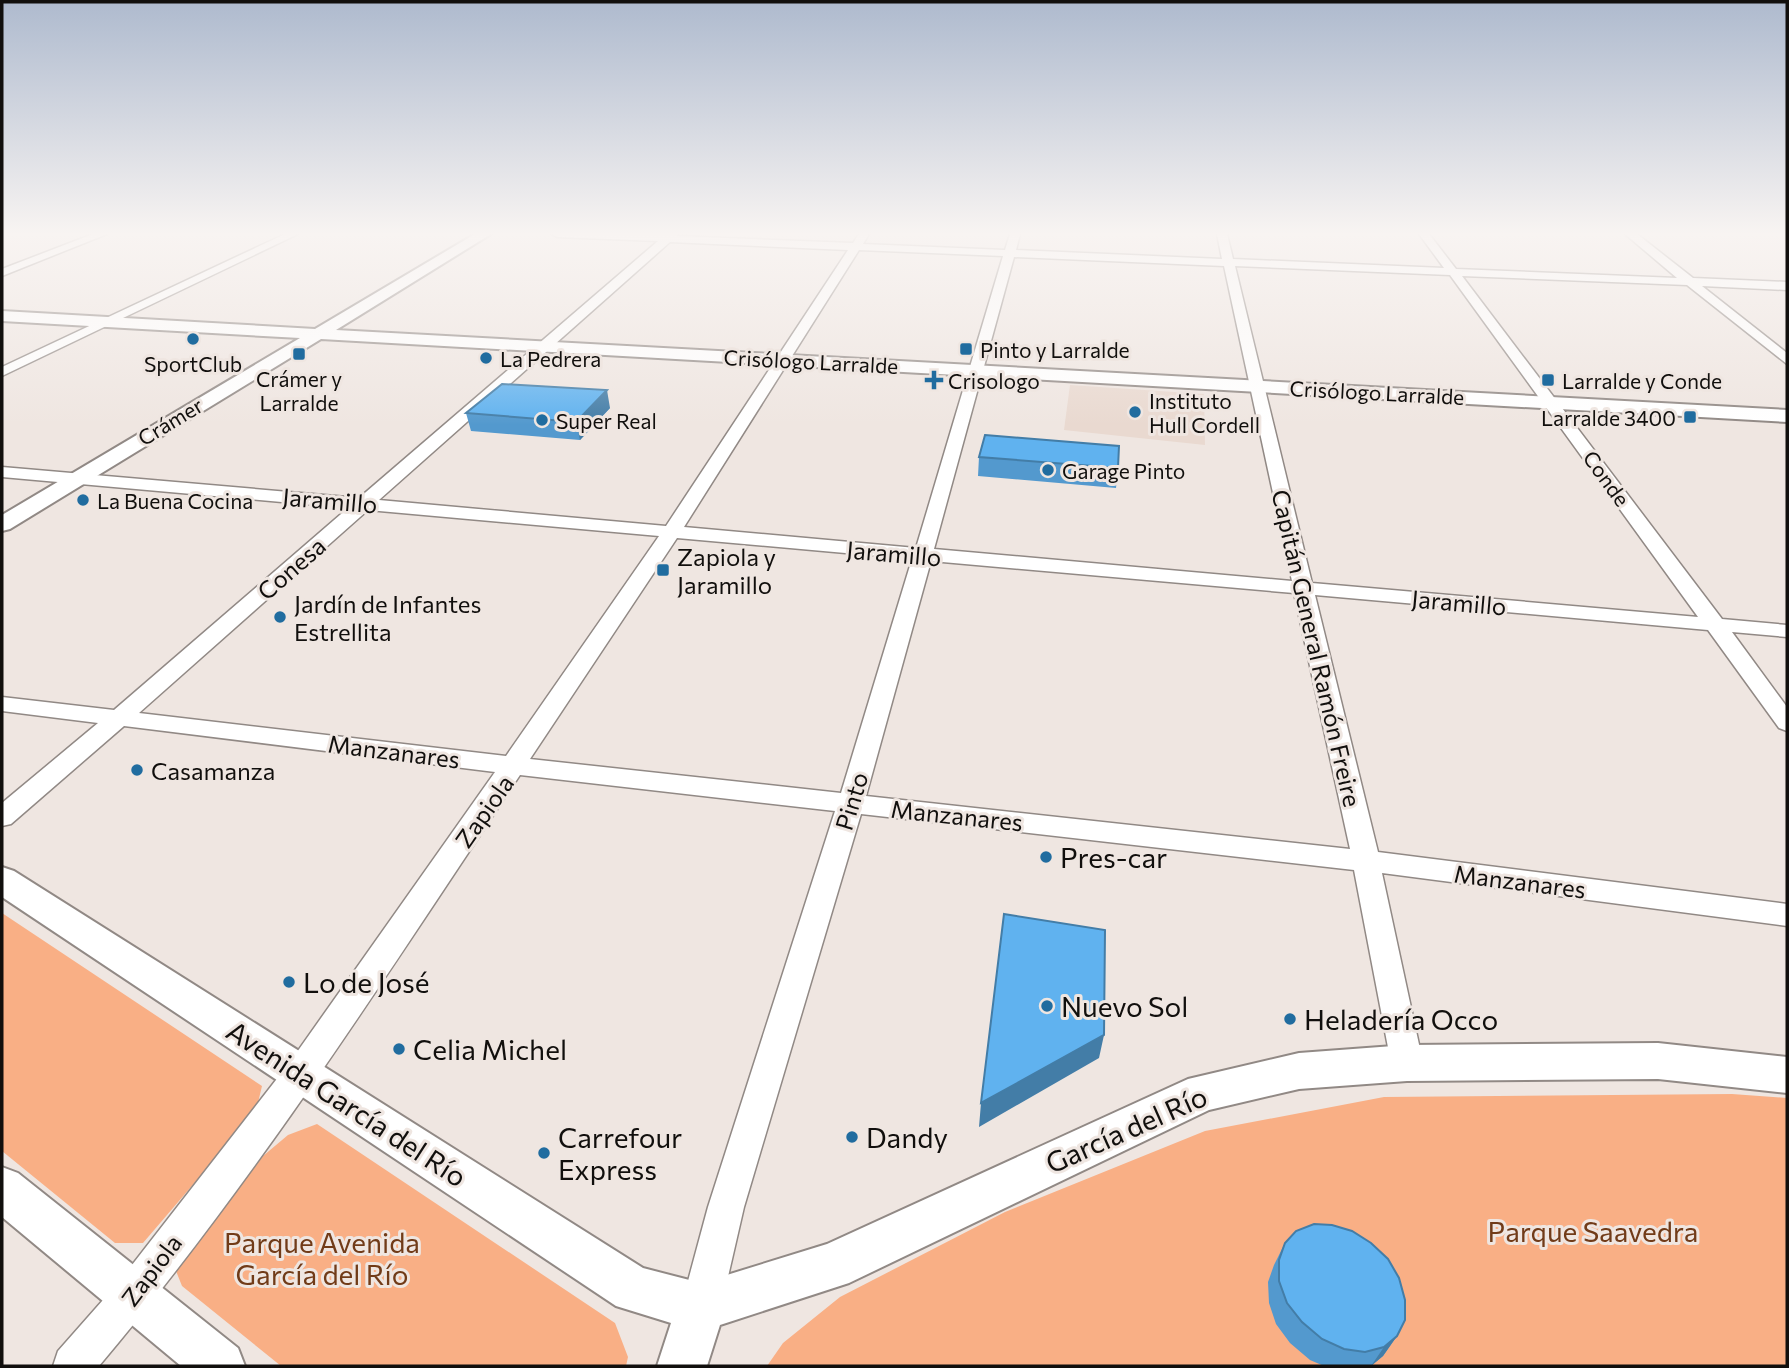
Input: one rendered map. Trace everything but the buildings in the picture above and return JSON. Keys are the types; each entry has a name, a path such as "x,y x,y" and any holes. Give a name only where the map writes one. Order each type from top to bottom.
{"street":[{"path":"2,372 159,298"},
{"name":"Crámer","path":"2,524 376,298"},
{"name":"Conesa","path":"2,817 599,298"},
{"name":"Zapiola","path":"74,1366 132,1297 302,1073 515,766 822,298"},
{"name":"Pinto","path":"682,1366 701,1307 733,1184 850,803 977,370 981,344 995,298"},
{"name":"Capitán General Ramón Freire","path":"1236,298 1366,861 1407,1063"},
{"name":"Conde","path":"1473,298 1787,723"},
{"path":"1710,298 1787,359"},
{"name":"Crisólogo Larralde","path":"2,316 1787,416"},
{"name":"Jaramillo","path":"2,472 1787,631"},
{"name":"Manzanares","path":"2,704 515,766 1366,861 1787,915"},
{"name":"Avenida García del Río","path":"2,880 634,1289 701,1307"},
{"name":"García del Río","path":"701,1307 832,1266 1203,1092 1299,1071 1407,1063 1658,1061 1787,1074"},
{"path":"2,1189 220,1366"}],"shaded area":[{"name":"Instituto Hull Cordell","path":"1070,385 1204,394 1205,445 1064,430"}],"green space":[{"name":"Parque Avenida García del Río","path":"2,913 262,1086 256,1111 143,1243 115,1243 2,1151"},
{"name":"Parque Saavedra","path":"1732,1094 1787,1098 1787,1366 767,1366 783,1343 840,1297 1005,1212 1205,1131 1384,1097"},
{"name":"Parque Avenida García del Río","path":"317,1124 615,1323 628,1357 626,1366 281,1366 182,1286 176,1271 263,1156 288,1135"}],"place":[{"name":"SportClub","path":"193,339"},
{"name":"Pinto y Larralde","path":"966,349"},
{"name":"Crámer y Larralde","path":"299,354"},
{"name":"La Pedrera","path":"486,358"},
{"name":"Crisologo","path":"934,380"},
{"name":"Larralde y Conde","path":"1548,380"},
{"name":"Instituto Hull Cordell","path":"1135,412"},
{"name":"Larralde 3400","path":"1690,417"},
{"name":"Super Real","path":"542,420"},
{"name":"Garage Pinto","path":"1048,470"},
{"name":"La Buena Cocina","path":"83,500"},
{"name":"Zapiola y Jaramillo","path":"663,570"},
{"name":"Jardín de Infantes Estrellita","path":"280,617"},
{"name":"Casamanza","path":"137,770"},
{"name":"Pres-car","path":"1046,857"},
{"name":"Lo de José","path":"289,982"},
{"name":"Nuevo Sol","path":"1047,1006"},
{"name":"Heladería Occo","path":"1290,1019"},
{"name":"Celia Michel","path":"399,1049"},
{"name":"Dandy","path":"852,1137"},
{"name":"Carrefour Express","path":"544,1153"}]}
